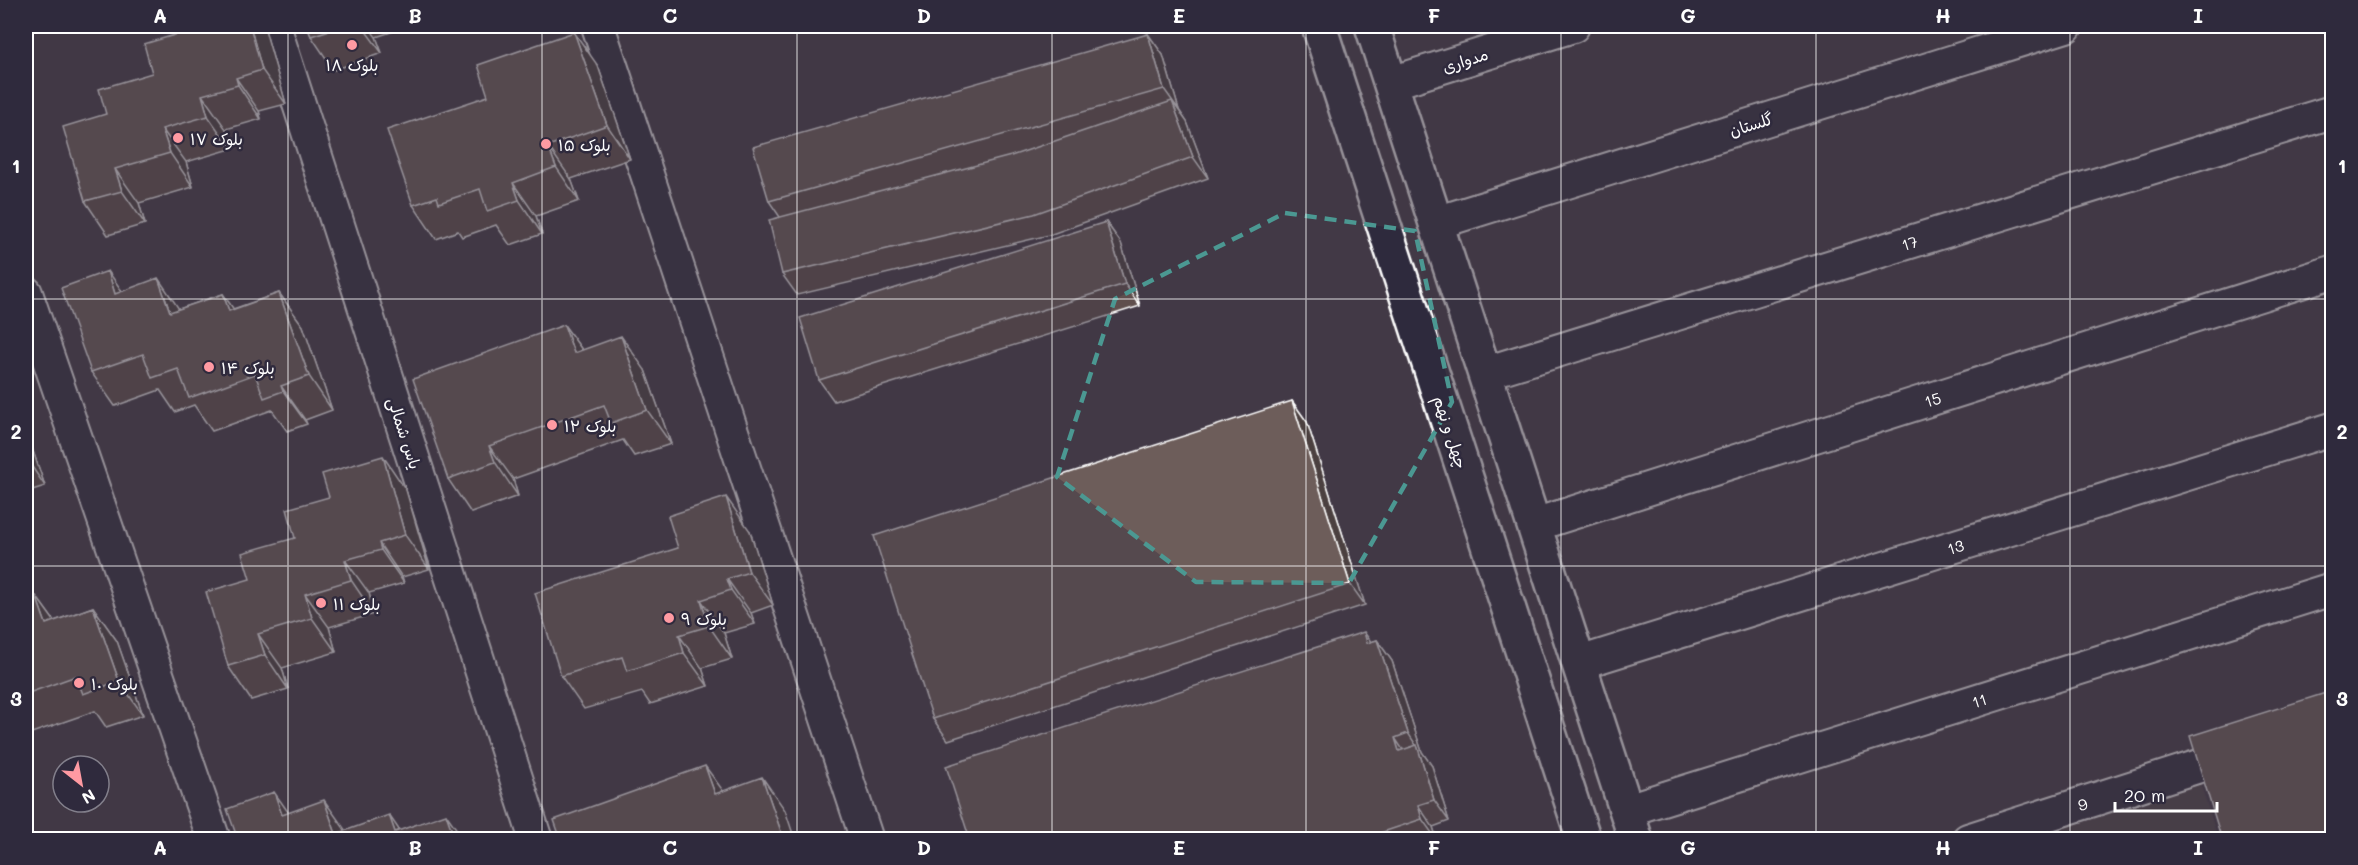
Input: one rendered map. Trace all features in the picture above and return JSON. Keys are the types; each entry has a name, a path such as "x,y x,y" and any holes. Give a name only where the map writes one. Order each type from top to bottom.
{"street":[{"name":"یاس شمالی","path":"274,26 536,840"},
{"path":"598,26 867,840"},
{"name":"چهل و نهم","path":"1318,26 1584,840"},
{"path":"1372,26 1632,825"},
{"name":"مدواری","path":"1391,83 1573,26"},
{"name":"گلستان","path":"1436,223 2066,26"},
{"name":"17","path":"1485,373 2332,112"},
{"name":"15","path":"1534,525 2332,272"},
{"path":"26,293 214,840"},
{"name":"13","path":"1579,663 2332,429"},
{"name":"11","path":"1632,825 2332,589"},
{"name":"9","path":"1968,840 2265,745"},
{"path":"2202,765 2212,797"}],"highlighted area":[{"path":"1285,213 1415,231 1452,402 1349,583 1196,582 1057,477 1115,299"}],"shaded area":[{"path":"2195,767 2218,839 1968,840"}],"building":[{"path":"184,26 250,26 262,70 236,78 238,85 202,95 208,116 162,129 170,153 115,169 122,191 85,201 63,127 106,114 99,89 152,73 144,44 185,32"},
{"path":"307,26 342,26 311,36"},
{"path":"574,32 607,125 548,146 556,167 513,183 519,200 487,211 480,189 439,203 437,197 413,205 387,130 488,96 478,65"},
{"path":"1148,34 1164,89 769,201 753,147"},
{"path":"1172,101 1193,157 1034,214 782,274 769,220 1011,156"},
{"path":"1106,222 1125,284 819,380 800,318"},
{"path":"108,271 115,294 158,278 170,312 223,294 229,311 279,293 309,376 281,386 283,391 264,398 255,374 189,398 178,369 152,378 143,354 91,372 61,288"},
{"path":"564,325 574,353 621,336 647,410 611,423 604,405 489,446 495,462 448,479 413,379"},
{"path":"1292,401 1350,584 933,719 874,536"},
{"path":"383,456 405,535 379,543 381,550 345,560 351,580 305,594 312,618 258,634 265,655 228,666 206,592 250,579 242,553 295,538 287,509 329,497 322,474"},
{"path":"726,497 749,572 727,579 731,590 701,600 709,626 679,635 684,653 627,671 622,657 561,676 535,593 678,548 668,516"},
{"path":"36,596 46,624 93,607 119,681 83,694 76,676 26,694 26,599"},
{"path":"1364,632 1367,643 1377,640 1408,733 1395,738 1399,751 1417,745 1434,800 1418,805 1422,819 1359,840 970,840 946,766"},
{"path":"2332,691 2332,840 2222,840 2190,736"},
{"path":"705,766 715,794 762,777 784,840 561,840 554,820"},
{"path":"274,792 282,815 324,800 336,834 389,815 395,832 446,814 455,840 238,840 227,809"}],"place":[{"name":"بلوک ۱۸","path":"352,45"},
{"name":"بلوک ۱۷","path":"178,138"},
{"name":"بلوک ۱۵","path":"546,144"},
{"name":"بلوک ۱۴","path":"209,367"},
{"name":"بلوک ۱۲","path":"552,425"},
{"name":"بلوک ۱۱","path":"321,603"},
{"name":"بلوک ۹","path":"669,618"},
{"name":"بلوک ۱۰","path":"79,683"}]}
